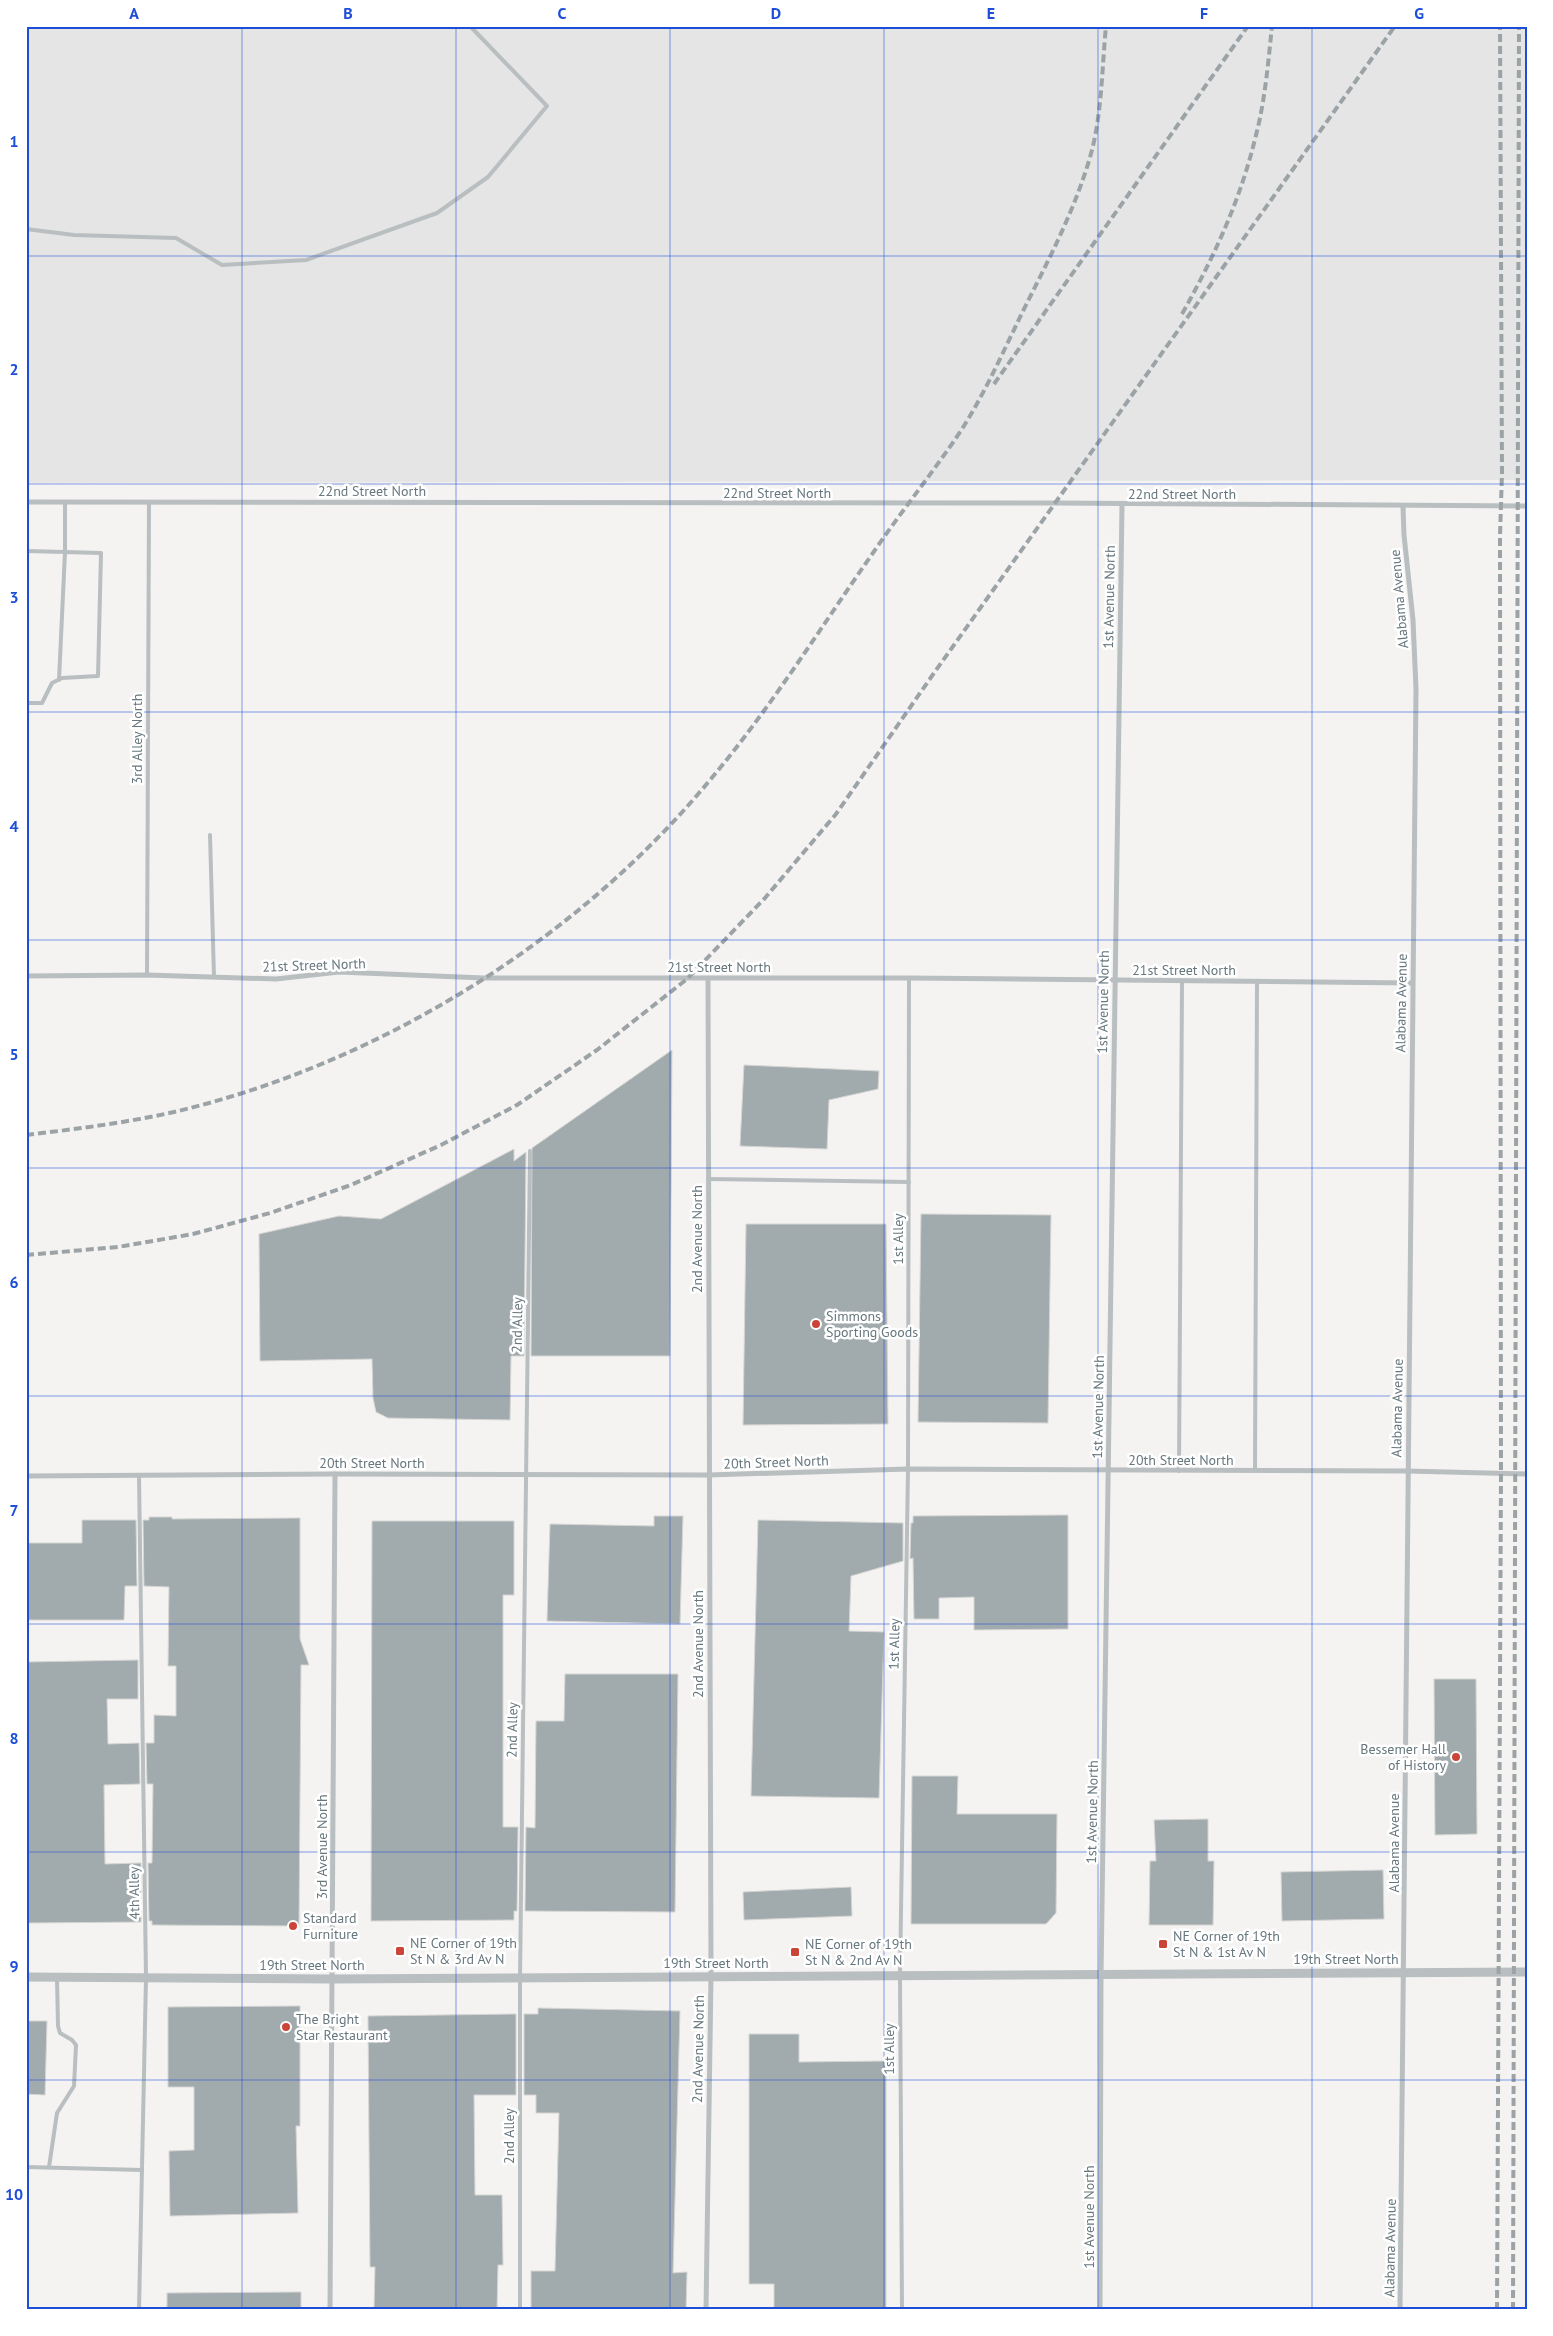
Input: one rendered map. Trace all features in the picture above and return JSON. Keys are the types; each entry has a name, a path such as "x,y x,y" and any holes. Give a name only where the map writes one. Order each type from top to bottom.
{"street":[{"name":"22nd Street North","path":"26,502 1527,506"},
{"name":"1st Avenue North","path":"1100,2310 1101,1974 1122,505"},
{"name":"Alabama Avenue","path":"1400,2310 1416,689 1413,620 1403,507"},
{"name":"21st Street North","path":"26,976 147,975 276,979 340,972 484,978 909,978 1412,983"},
{"name":"2nd Avenue North","path":"706,2310 711,1976 708,979"},
{"name":"20th Street North","path":"26,1476 334,1474 708,1475 908,1469 1407,1471 1527,1474"},
{"name":"3rd Avenue North","path":"330,2310 334,1474"},
{"name":"19th Street North","path":"26,1978 333,1979 1527,1972"}],"lane":[{"path":"26,229 74,235 176,238 222,264 306,260 437,213 488,177 547,106 470,26"},
{"path":"59,680 65,552 65,502"},
{"name":"3rd Alley North","path":"147,975 150,502"},
{"path":"26,551 101,553 98,676 59,680 52,683 42,703 26,703"},
{"path":"210,835 214,977"},
{"name":"1st Alley","path":"902,2310 900,1975 908,1469 909,978"},
{"path":"1180,1471 1182,982"},
{"path":"1255,1471 1257,982"},
{"name":"2nd Alley","path":"520,2310 520,1978 530,1151"},
{"path":"708,1179 909,1182"},
{"name":"4th Alley","path":"139,1475 146,1978 139,2310"},
{"path":"49,2167 57,2113 74,2086 76,2045 60,2033 58,2026 57,1978"},
{"path":"26,2167 142,2170"}],"shaded area":[{"path":"26,26 1527,26 1527,480 26,483"}],"building":[{"path":"672,1050 670,1356 531,1356 532,1148"},
{"path":"744,1065 879,1071 878,1089 829,1100 827,1149 740,1146"},
{"path":"514,1149 514,1161 526,1152 524,1356 511,1356 510,1420 388,1418 376,1412 373,1398 372,1359 260,1361 259,1234 339,1216 381,1219"},
{"path":"921,1214 1051,1215 1048,1423 918,1422"},
{"name":"Simmons Sporting Goods","path":"746,1224 886,1224 888,1424 743,1425"},
{"path":"1068,1515 1068,1629 974,1630 974,1597 939,1598 939,1619 914,1619 913,1558 910,1559 911,1523 913,1523 913,1516"},
{"path":"654,1516 683,1516 680,1624 547,1621 550,1524 654,1526"},
{"path":"149,1517 172,1517 172,1519 300,1518 300,1639 309,1665 301,1665 299,1926 152,1925 152,1921 149,1921 148,1863 152,1863 153,1784 147,1784 146,1743 154,1743 154,1715 176,1716 176,1666 168,1666 169,1587 144,1586 143,1520 149,1520"},
{"path":"82,1520 136,1520 137,1586 125,1586 124,1620 26,1620 26,1543 82,1543"},
{"path":"758,1520 903,1523 903,1561 851,1576 849,1631 884,1632 879,1798 751,1796"},
{"path":"372,1521 514,1521 514,1595 503,1595 503,1827 518,1827 517,1911 514,1911 514,1920 371,1921"},
{"path":"138,1660 138,1699 107,1699 108,1744 139,1743 140,1784 104,1785 105,1864 141,1863 141,1922 26,1923 26,1662"},
{"path":"565,1674 678,1674 675,1912 525,1911 526,1827 535,1828 536,1721 564,1721"},
{"name":"Bessemer Hall of History","path":"1434,1679 1476,1679 1477,1834 1435,1835"},
{"path":"912,1776 958,1776 957,1814 1057,1814 1056,1913 1046,1924 911,1924"},
{"path":"1208,1819 1208,1861 1214,1861 1213,1925 1149,1925 1150,1861 1156,1861 1154,1820"},
{"path":"1383,1870 1384,1919 1282,1921 1281,1872"},
{"path":"851,1887 852,1916 744,1920 743,1892"},
{"path":"300,2006 300,2126 296,2126 298,2213 170,2216 169,2151 194,2150 194,2087 168,2087 168,2007"},
{"path":"538,2008 680,2011 673,2273 687,2272 686,2310 531,2310 531,2271 555,2271 559,2113 536,2113 536,2095 524,2095 524,2014 538,2014"},
{"path":"516,2014 516,2095 474,2095 475,2195 502,2195 503,2265 498,2265 497,2310 374,2310 375,2267 370,2267 368,2016"},
{"path":"26,2021 47,2021 45,2095 26,2094"},
{"path":"749,2034 799,2034 799,2062 886,2061 886,2310 774,2310 774,2284 749,2284"},
{"path":"301,2292 301,2310 167,2310 167,2293"}],"railway":[{"path":"26,1135 174,1112 250,1091 325,1063 398,1028 469,988 536,943 599,893 657,839 710,780 754,725 886,535 952,444 979,400 1062,232 1086,171 1098,120 1106,26"},
{"path":"994,384 1248,26"},
{"path":"1182,314 1204,272 1242,185 1264,97 1272,26"},
{"path":"26,1255 118,1247 193,1234 270,1213 351,1185 441,1145 517,1105 597,1050 687,979 765,898 836,814 934,673 1395,26"},
{"path":"1497,2310 1501,1474 1500,536 1502,473 1500,26"},
{"path":"1513,2310 1519,26"}],"place":[{"name":"Simmons Sporting Goods","path":"816,1324"},
{"name":"Bessemer Hall of History","path":"1456,1757"},
{"name":"Standard Furniture","path":"293,1926"},
{"name":"NE Corner of 19th St N & 1st Av N","path":"1163,1944"},
{"name":"NE Corner of 19th St N & 3rd Av N","path":"400,1951"},
{"name":"NE Corner of 19th St N & 2nd Av N","path":"795,1952"},
{"name":"The Bright Star Restaurant","path":"286,2027"}]}
